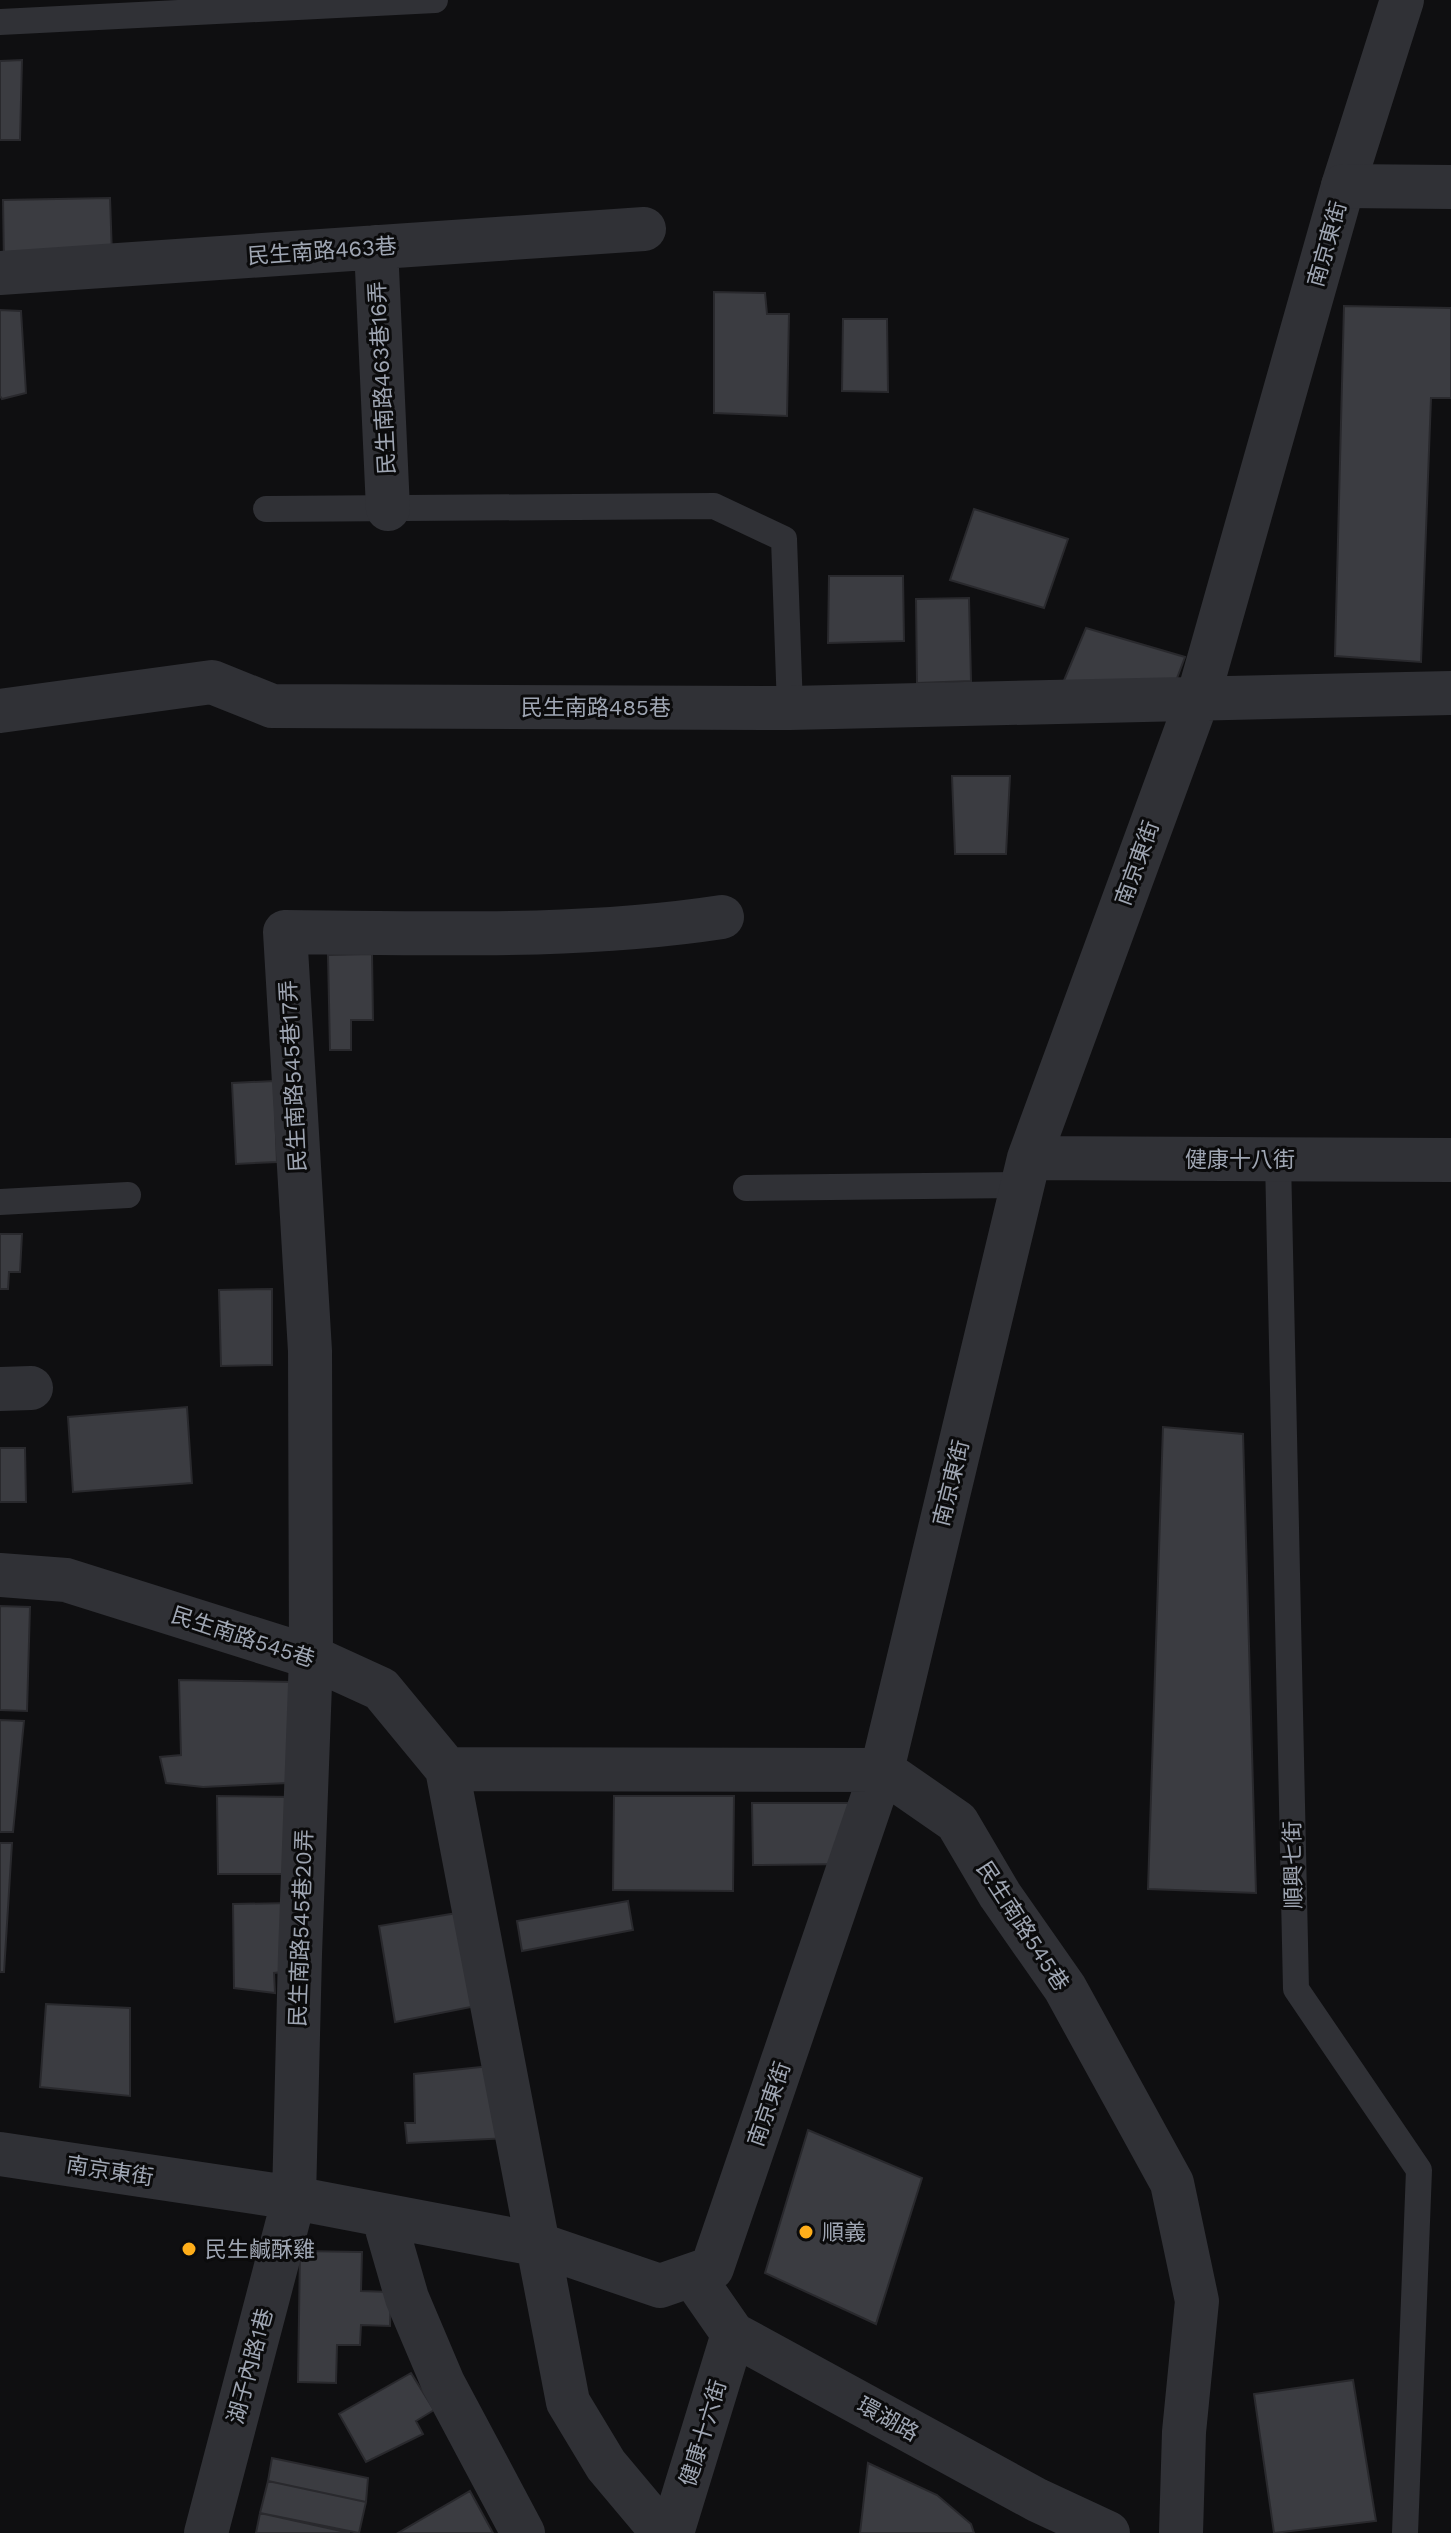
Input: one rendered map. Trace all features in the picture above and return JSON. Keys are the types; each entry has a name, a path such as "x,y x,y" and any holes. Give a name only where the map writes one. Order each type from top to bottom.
{"street":[{"name":"南京東街","path":"0,2154 294,2198 540,2245 660,2286 712,2268 882,1770 1026,1171 1198,698 1343,186 1402,0"},
{"path":"1343,186 1451,187"},
{"name":"民生南路463巷","path":"0,273 644,229"},
{"name":"民生南路463巷16弄","path":"376,247 388,509"},
{"name":"民生南路485巷","path":"0,711 212,682 272,706 790,708 1451,693"},
{"name":"民生南路545巷17弄","path":"311,1657 310,1351 285,932 477,933 637,928 722,917"},
{"name":"健康十八街","path":"1026,1171 1278,1159 1451,1160"},
{"name":"民生南路545巷","path":"0,1575 66,1580 311,1657 381,1689 447,1769 568,2402 606,2465 663,2533"},
{"name":"民生南路545巷20弄","path":"294,2198 311,1657"},
{"path":"447,1769 882,1770"},
{"name":"民生南路545巷","path":"882,1770 957,1822 1000,1895 1065,1988 1172,2183 1197,2301 1184,2432 1181,2533"},
{"name":"湖子內路1巷","path":"206,2533 294,2198"},
{"path":"383,2215 407,2298 443,2383 523,2533"},
{"name":"環湖路","path":"692,2275 733,2334 1036,2517 1108,2533"},
{"name":"健康十六街","path":"672,2533 733,2334"}],"lane":[{"path":"0,22 435,0"},
{"path":"266,509 714,506 784,539 790,708"},
{"name":"順興七街","path":"1278,1159 1296,1989 1419,2170 1405,2533"},
{"path":"746,1188 1026,1171"},
{"path":"0,1202 128,1195"}],"building":[{"path":"22,60 20,140 0,140 0,61"},
{"path":"110,198 112,255 4,264 3,200"},
{"path":"714,292 765,293 767,314 789,314 787,416 714,413"},
{"path":"1344,306 1451,308 1451,398 1431,398 1421,662 1335,656"},
{"path":"0,310 21,311 26,393 2,399 0,396"},
{"path":"843,319 887,319 888,392 842,391"},
{"path":"974,509 1068,539 1044,608 950,580"},
{"path":"829,576 903,576 904,641 828,643"},
{"path":"969,598 971,681 917,683 916,599"},
{"path":"1086,628 1185,657 1174,686 1060,690"},
{"path":"952,776 1010,776 1006,854 955,854"},
{"path":"372,954 373,1020 351,1020 351,1050 330,1050 328,955"},
{"path":"274,1081 277,1162 236,1164 232,1083"},
{"path":"0,1234 22,1234 20,1272 9,1272 8,1289 0,1289"},
{"path":"272,1289 272,1365 221,1366 219,1290"},
{"path":"187,1407 192,1483 73,1492 68,1417"},
{"path":"1163,1427 1243,1434 1256,1893 1148,1889"},
{"path":"0,1448 25,1448 26,1502 0,1502"},
{"path":"0,1606 30,1607 27,1711 0,1710"},
{"path":"179,1680 294,1682 288,1783 203,1787 166,1783 160,1757 181,1755"},
{"path":"0,1720 24,1721 13,1832 0,1832"},
{"path":"217,1796 294,1797 293,1874 218,1874"},
{"path":"614,1796 734,1796 733,1891 613,1890"},
{"path":"752,1803 848,1803 849,1864 753,1865"},
{"path":"0,1843 12,1843 4,1972 0,1972"},
{"path":"628,1901 633,1930 522,1951 517,1921"},
{"path":"291,1903 292,1971 274,1973 275,1993 234,1988 233,1904"},
{"path":"463,1912 481,2005 395,2022 379,1926"},
{"path":"46,2004 130,2008 130,2096 40,2087"},
{"path":"500,2065 511,2138 407,2143 405,2123 415,2123 414,2074"},
{"path":"808,2130 922,2178 876,2324 765,2273"},
{"path":"300,2251 362,2252 361,2291 391,2292 390,2326 361,2325 360,2345 337,2345 336,2383 298,2382"},
{"path":"411,2373 434,2410 416,2421 423,2434 366,2462 339,2414"},
{"path":"1353,2380 1376,2521 1274,2533 1254,2394"},
{"path":"272,2458 368,2478 366,2502 268,2481"},
{"path":"868,2463 937,2495 971,2524 974,2533 860,2533"},
{"path":"268,2481 366,2502 359,2533 260,2513"},
{"path":"470,2491 493,2533 398,2533"},
{"path":"260,2513 350,2533 256,2533"}],"place":[{"name":"順義","path":"806,2232"},
{"name":"民生鹹酥雞","path":"189,2249"}]}
